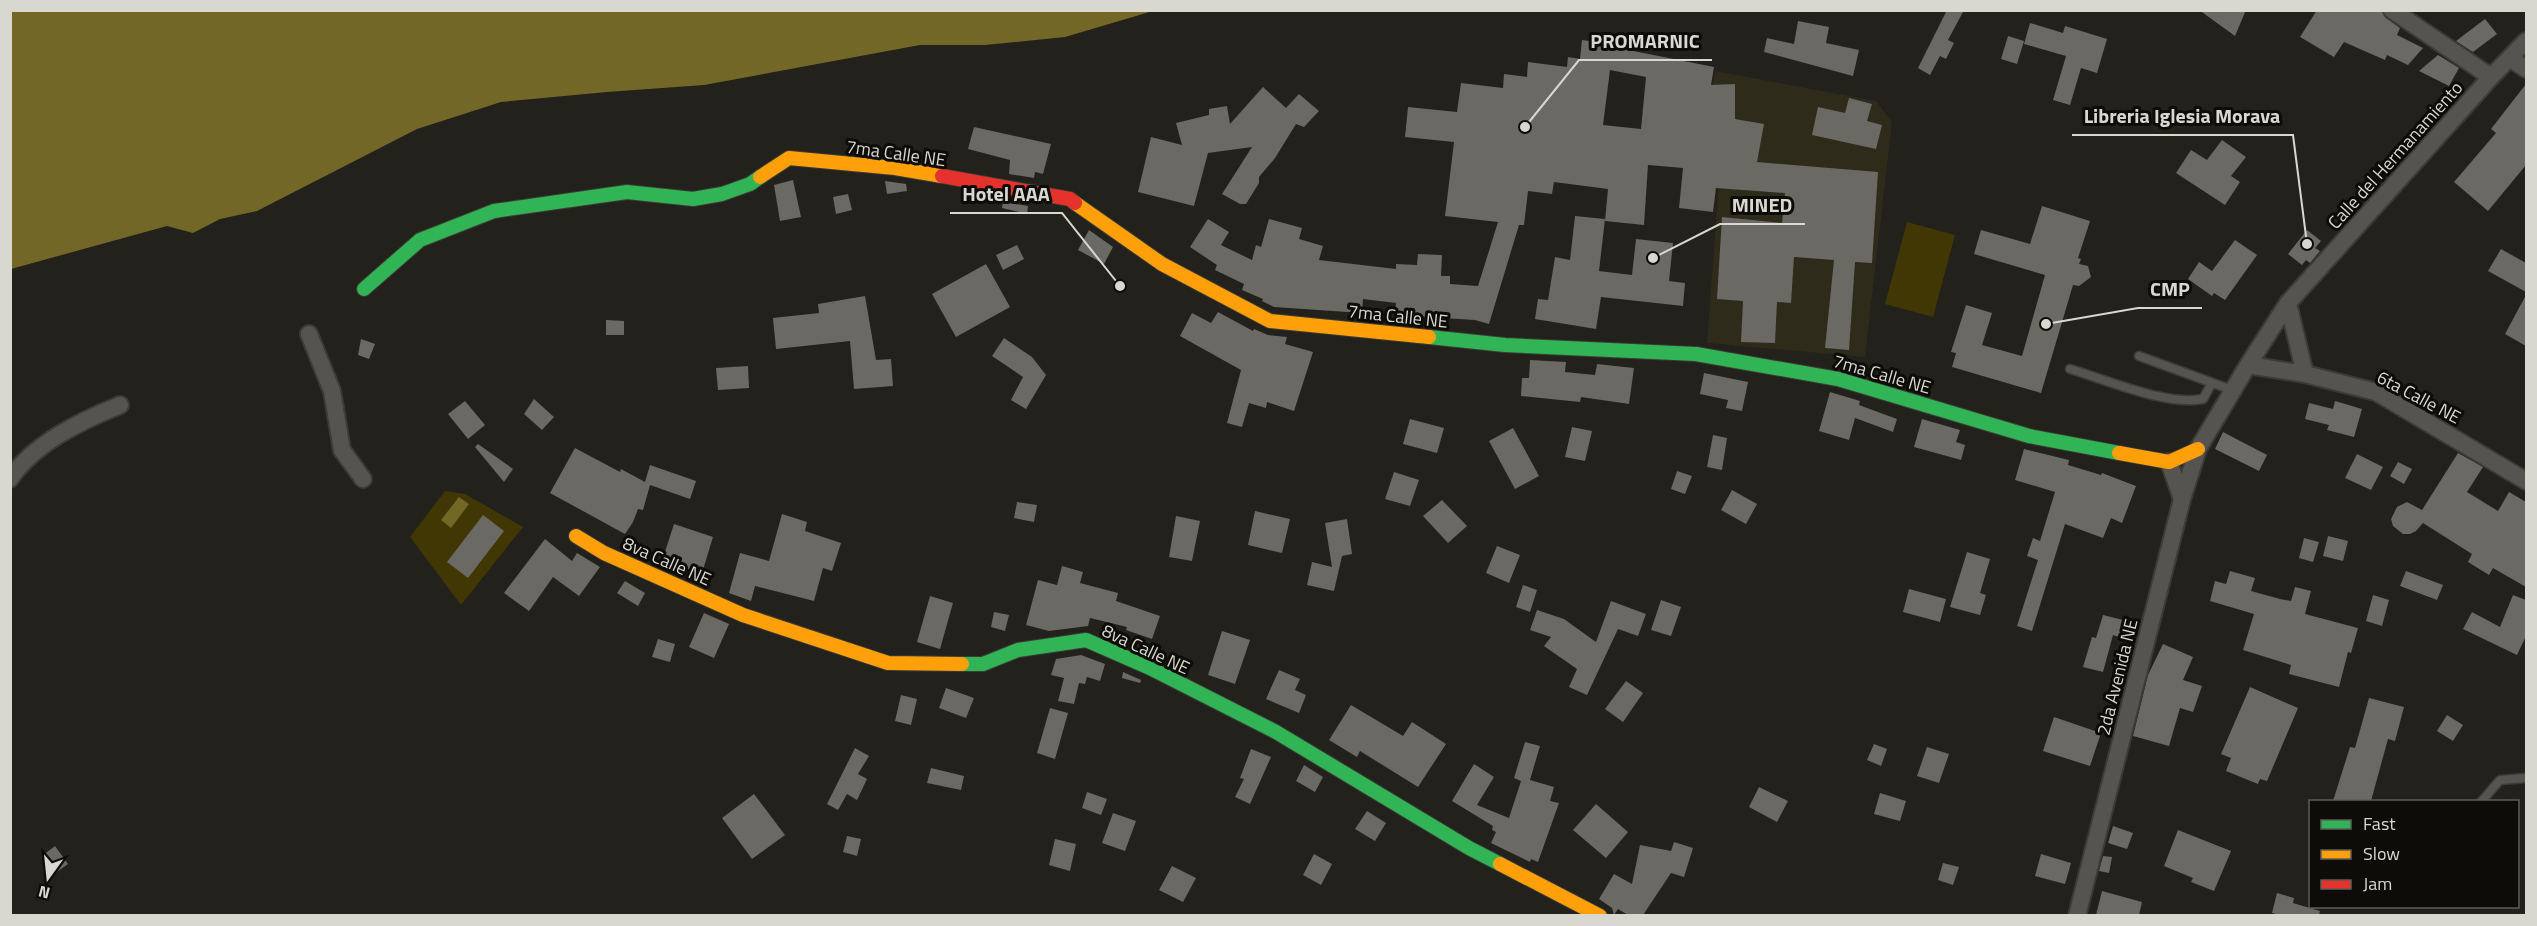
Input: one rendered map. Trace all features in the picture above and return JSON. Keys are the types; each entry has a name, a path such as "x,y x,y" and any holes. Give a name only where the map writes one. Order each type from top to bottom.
{"street":[{"path":"2392,10 2491,77"},
{"name":"Calle del Hermanamiento","path":"2198,449 2232,390 2288,303 2491,77 2526,42"},
{"path":"2511,58 2526,69"},
{"name":"7ma Calle NE","path":"364,289 420,240 494,211 627,192 693,200 722,194 750,184 789,158 895,168 1070,199 1162,264 1270,321 1505,345 1696,354 1838,379 2030,436 2169,462"},
{"path":"2288,303 2305,374"},
{"path":"309,334 332,390 342,450 363,479"},
{"name":"6ta Calle NE","path":"2248,365 2305,374 2376,392 2526,481"},
{"path":"10,479 40,449 96,415 120,405"},
{"path":"2182,499 2169,462 2198,449"},
{"name":"2da Avenida NE","path":"2077,915 2182,499 2198,449"},
{"name":"8va Calle NE","path":"576,536 604,553 743,615 888,663 983,664 1018,650 1086,640 1150,668 1276,732 1469,848 1600,915"}],"lane":[{"path":"2139,356 2232,390"},
{"path":"2070,369 2158,396 2190,401 2204,399 2212,383"},
{"path":"2482,800 2500,780 2526,778"}],"shaded area":[{"path":"11,10 1153,11 1065,37 985,45 920,45 704,85 501,102 417,129 257,211 220,219 193,233 167,226 11,269"},
{"path":"1715,71 1876,101 1892,122 1865,357 1707,343 1719,181 1709,107"},
{"path":"1907,222 1955,235 1933,317 1885,304"},
{"path":"445,491 465,494 523,527 461,605 410,537"},
{"path":"459,497 469,504 451,528 441,520"}],"building":[{"path":"1947,10 1964,10 1948,40 1954,43 1946,59 1940,56 1930,75 1918,68"},
{"path":"2199,10 2246,10 2235,36"},
{"path":"2317,10 2382,10 2386,18 2400,28 2397,35 2423,48 2408,65 2387,55 2385,60 2344,42 2334,57 2300,37"},
{"path":"2485,19 2497,34 2473,52 2456,41"},
{"path":"1798,21 1829,27 1826,43 1859,50 1853,76 1764,52 1767,38 1794,44"},
{"path":"2030,23 2063,33 2065,26 2107,39 2097,73 2081,68 2070,105 2053,100 2066,56 2024,44"},
{"path":"2008,36 2024,41 2017,64 2001,59"},
{"path":"1582,40 1613,44 1613,47 1714,67 1711,85 1735,84 1735,119 1764,124 1757,162 1878,172 1872,263 1855,262 1849,350 1825,348 1834,260 1794,257 1791,303 1777,302 1775,343 1741,342 1743,301 1717,299 1722,217 1782,223 1785,193 1716,188 1713,212 1679,208 1683,168 1648,165 1644,225 1605,221 1608,189 1554,182 1552,194 1528,191 1524,225 1519,225 1489,324 1475,320 1395,315 1396,303 1363,299 1362,313 1274,307 1262,301 1263,299 1242,290 1244,284 1215,270 1217,265 1190,247 1208,219 1229,232 1221,245 1252,260 1256,245 1261,247 1269,219 1302,228 1299,239 1323,246 1319,260 1396,269 1396,264 1417,265 1418,254 1442,255 1441,276 1450,276 1450,284 1478,286 1498,222 1445,216 1454,142 1405,137 1408,107 1457,112 1461,83 1503,88 1504,74 1527,77 1528,62 1567,67 1568,57 1580,59","holes":["1610,70 1646,77 1641,129 1603,125"]},
{"path":"2438,55 2459,68 2449,86 2419,71"},
{"path":"2526,84 2526,165 2488,211 2454,182 2496,133 2491,129"},
{"path":"1263,87 1286,108 1299,94 1319,111 1304,127 1296,124 1275,158 1259,177 1259,183 1246,204 1240,204 1222,194 1252,147 1208,153 1194,206 1138,192 1151,137 1182,145 1176,123 1209,115 1209,109 1227,106 1230,124"},
{"path":"1849,98 1872,104 1867,121 1882,125 1876,149 1812,135 1818,107 1845,113"},
{"path":"974,127 1051,144 1043,174 1035,172 1034,178 1009,174 1010,160 968,149"},
{"path":"2222,140 2246,157 2231,176 2240,182 2225,205 2176,173 2191,150 2207,160"},
{"path":"793,180 801,217 780,221 774,185"},
{"path":"885,181 906,184 907,191 887,194"},
{"path":"848,194 852,210 836,214 833,197"},
{"path":"1003,202 1028,206 1027,214 1002,208"},
{"path":"2042,206 2090,221 2078,258 2081,259 2079,264 2088,266 2091,277 2079,286 2073,285 2041,393 1952,367 1956,353 1951,352 1966,305 1992,313 1982,345 2022,356 2045,275 1974,254 1981,230 2030,244"},
{"path":"1575,216 1605,219 1599,271 1632,275 1636,239 1673,243 1669,281 1685,283 1683,306 1601,297 1596,329 1535,319 1538,299 1548,300 1555,257 1570,260"},
{"path":"1089,230 1113,247 1104,264 1078,250"},
{"path":"2307,230 2321,241 2315,248 2320,251 2310,263 2306,260 2302,265 2288,254"},
{"path":"2235,240 2257,255 2225,300 2214,293 2212,296 2188,279 2199,262 2212,271"},
{"path":"1017,245 1024,259 1003,270 996,255"},
{"path":"2501,249 2526,263 2526,292 2488,271"},
{"path":"986,264 1010,307 956,337 932,294"},
{"path":"2526,295 2526,346 2505,334"},
{"path":"865,296 876,360 891,359 893,386 854,389 850,341 776,349 773,318 819,313 818,304"},
{"path":"1218,312 1253,331 1254,329 1268,335 1287,337 1285,344 1313,352 1294,411 1267,402 1266,408 1249,403 1242,427 1227,423 1241,370 1180,336 1192,313 1211,323"},
{"path":"606,320 624,321 624,335 606,335"},
{"path":"1004,338 1032,357 1046,375 1026,409 1011,400 1023,377 992,356"},
{"path":"361,339 375,344 369,359 358,355"},
{"path":"1530,360 1566,362 1565,372 1595,375 1597,364 1634,368 1629,404 1581,397 1580,402 1521,396 1522,378 1529,378"},
{"path":"748,366 749,388 718,390 716,368"},
{"path":"1704,373 1748,382 1742,411 1726,408 1728,400 1700,394"},
{"path":"1830,392 1860,401 1859,405 1897,419 1893,432 1855,418 1849,440 1819,431"},
{"path":"534,399 554,417 542,430 524,414"},
{"path":"465,401 485,425 468,439 448,414"},
{"path":"2335,401 2362,409 2354,437 2327,430 2329,425 2305,419 2309,403 2333,409"},
{"path":"1410,419 1444,428 1437,453 1403,444"},
{"path":"1922,419 1960,430 1956,442 1965,445 1961,460 1914,447"},
{"path":"1572,427 1592,431 1585,461 1565,457"},
{"path":"1513,428 1539,476 1515,489 1489,441"},
{"path":"2223,432 2267,455 2259,471 2215,449"},
{"path":"1713,435 1727,438 1722,470 1707,467"},
{"path":"478,444 513,469 504,482 475,447"},
{"path":"575,448 620,472 621,469 645,482 650,465 696,481 690,499 650,485 643,510 638,509 625,534 550,493"},
{"path":"2024,449 2069,460 2068,465 2101,475 2102,473 2136,486 2122,523 2111,518 2103,538 2065,524 2032,631 2017,626 2038,560 2027,556 2033,538 2040,541 2055,492 2015,480"},
{"path":"2458,453 2483,467 2467,492 2498,511 2509,492 2526,502 2526,587 2493,568 2489,575 2468,562 2472,554 2423,523 2410,534 2403,534 2393,526 2391,519 2397,507 2407,502 2422,510"},
{"path":"2357,454 2383,467 2371,490 2345,478"},
{"path":"2398,462 2412,469 2404,484 2390,476"},
{"path":"1677,471 1692,476 1685,494 1671,489"},
{"path":"1394,472 1419,480 1410,506 1385,499"},
{"path":"1732,490 1757,504 1746,524 1721,510"},
{"path":"1442,500 1467,526 1448,543 1423,516"},
{"path":"1017,502 1037,505 1034,522 1014,518"},
{"path":"1255,511 1290,519 1282,553 1248,545"},
{"path":"782,514 807,522 805,531 841,543 832,571 823,568 814,601 755,586 751,601 729,593 740,553 769,561"},
{"path":"483,515 504,531 468,578 447,562"},
{"path":"1176,516 1200,521 1192,561 1169,557"},
{"path":"1347,519 1352,554 1342,556 1334,591 1307,585 1312,562 1332,567 1325,523"},
{"path":"674,524 713,537 702,573 662,561"},
{"path":"2328,536 2348,541 2343,561 2323,556"},
{"path":"2304,538 2319,542 2313,562 2299,558"},
{"path":"545,539 572,561 577,553 600,567 579,596 553,577 529,611 504,593"},
{"path":"1497,546 1520,555 1509,583 1486,573"},
{"path":"1967,552 1990,559 1980,593 1986,595 1980,615 1950,607"},
{"path":"1062,566 1083,572 1080,583 1118,593 1116,601 1160,616 1152,639 1126,630 1127,627 1090,618 1088,626 1049,631 1026,625 1038,580 1057,585"},
{"path":"2230,571 2255,578 2251,591 2280,599 2291,601 2295,587 2311,591 2305,614 2358,628 2351,653 2348,652 2339,687 2289,674 2291,665 2243,650 2254,614 2210,601 2215,581 2226,584"},
{"path":"2406,571 2443,585 2437,600 2400,586"},
{"path":"625,581 645,593 638,606 617,593"},
{"path":"1523,585 1537,590 1530,612 1516,607"},
{"path":"1909,589 1946,599 1940,622 1903,612"},
{"path":"2373,595 2389,600 2382,626 2366,621"},
{"path":"2513,595 2526,600 2526,636 2517,655 2463,629 2472,612 2500,627"},
{"path":"930,596 953,603 940,649 917,642"},
{"path":"1661,600 1681,607 1671,636 1651,630"},
{"path":"1611,601 1646,614 1638,636 1618,629 1587,695 1569,687 1577,669 1544,646 1551,637 1530,630 1537,610 1564,619 1596,642"},
{"path":"994,612 1009,615 1005,631 991,627"},
{"path":"704,613 729,624 714,658 689,647"},
{"path":"2103,615 2123,620 2119,637 2113,635 2103,672 2083,667 2092,637 2096,638"},
{"path":"1222,631 1250,640 1235,684 1208,675"},
{"path":"658,639 675,644 670,662 652,657"},
{"path":"2163,644 2193,657 2183,680 2202,686 2193,712 2180,708 2169,746 2133,736 2148,675"},
{"path":"1081,655 1105,664 1100,681 1087,677 1085,684 1079,683 1074,704 1058,701 1064,678 1051,675 1056,659"},
{"path":"1279,670 1300,679 1295,690 1306,695 1299,713 1266,699"},
{"path":"1123,672 1141,680 1140,683 1122,678"},
{"path":"1626,681 1643,693 1623,722 1605,709"},
{"path":"2250,687 2298,708 2267,781 2260,779 2258,784 2226,771 2231,758 2221,754"},
{"path":"946,688 974,698 966,718 939,708"},
{"path":"901,695 917,699 911,725 895,721"},
{"path":"2369,698 2404,707 2395,741 2388,739 2371,800 2333,800 2350,747 2355,748"},
{"path":"1351,705 1403,736 1412,722 1446,744 1418,787 1360,751 1357,757 1329,740"},
{"path":"1050,708 1068,713 1055,759 1037,753"},
{"path":"2447,715 2463,725 2453,741 2437,731"},
{"path":"2054,717 2101,733 2090,766 2043,751"},
{"path":"1525,742 1540,746 1530,780 1554,787 1550,801 1559,803 1538,862 1531,859 1530,862 1491,843 1496,832 1492,830 1493,826 1452,801 1474,764 1494,777 1477,805 1509,818 1521,781 1514,778"},
{"path":"1874,744 1887,749 1881,766 1867,760"},
{"path":"1927,747 1949,754 1939,783 1917,776"},
{"path":"855,748 869,756 858,774 867,779 857,800 847,794 838,810 827,804"},
{"path":"1251,749 1271,757 1250,804 1235,797 1244,779 1240,778"},
{"path":"1304,765 1323,777 1315,792 1296,781"},
{"path":"931,768 964,776 961,790 927,783"},
{"path":"1759,787 1788,801 1777,822 1749,807"},
{"path":"1087,792 1107,799 1101,815 1082,808"},
{"path":"1880,793 1906,801 1900,821 1874,814"},
{"path":"754,794 785,835 752,859 722,818"},
{"path":"1596,804 1628,832 1606,858 1573,830"},
{"path":"1367,811 1386,823 1375,841 1355,829"},
{"path":"1113,813 1136,821 1125,851 1102,843"},
{"path":"2113,826 2133,833 2127,849 2108,843"},
{"path":"2178,830 2231,851 2214,891 2191,882 2193,878 2164,866"},
{"path":"847,836 861,839 857,856 843,852"},
{"path":"1055,839 1076,844 1070,871 1049,865"},
{"path":"1674,842 1693,848 1684,877 1671,873 1643,915 1628,915 1618,909 1614,915 1612,908 1599,899 1614,874 1632,884 1640,845 1671,851"},
{"path":"55,846 68,864 54,874 42,856"},
{"path":"1314,854 1332,864 1321,885 1303,875"},
{"path":"2041,854 2071,863 2065,884 2035,876"},
{"path":"2103,856 2112,857 2109,873 2099,871"},
{"path":"1943,863 1959,867 1953,885 1938,880"},
{"path":"1172,866 1196,878 1183,902 1159,890"},
{"path":"2102,891 2142,902 2139,915 2096,915"},
{"path":"2277,893 2294,898 2293,903 2320,911 2319,915 2272,913"}],"traffic: fast":[{"path":"364,289 420,240 494,211 627,192 693,199 722,194 750,184 760,177"},
{"path":"1429,337 1505,345 1696,354 1838,379 2029,436 2119,453"},
{"path":"962,664 983,664 1018,650 1086,640 1150,668 1276,732 1469,848 1500,864"}],"traffic: slow":[{"path":"760,177 789,158 895,168 942,176"},
{"path":"1075,203 1162,264 1270,321 1429,337"},
{"path":"2119,453 2169,462 2198,449"},
{"path":"576,536 604,553 743,615 888,663 962,664"},
{"path":"1500,864 1600,916"}],"traffic: jam":[{"path":"942,176 1070,199 1075,203"}],"place":[{"name":"PROMARNIC","path":"1525,127"},
{"name":"Libreria Iglesia Morava","path":"2307,244"},
{"name":"MINED","path":"1653,258"},
{"name":"Hotel AAA","path":"1120,286"},
{"name":"CMP","path":"2046,324"}]}
